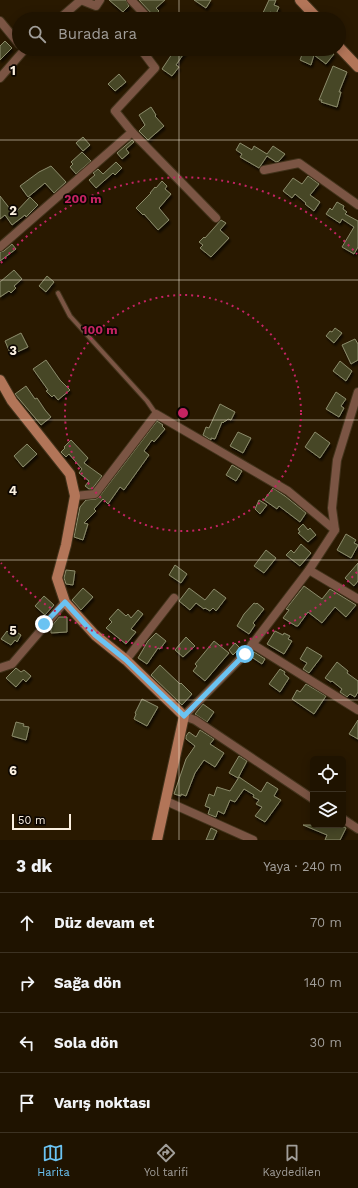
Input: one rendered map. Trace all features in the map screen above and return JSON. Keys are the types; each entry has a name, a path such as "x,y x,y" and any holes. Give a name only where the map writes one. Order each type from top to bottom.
{"street":[{"path":"67,12 81,0 96,6 100,0"},
{"path":"131,0 142,12"},
{"path":"300,0 311,12"},
{"path":"0,21 12,35"},
{"path":"346,55 358,67"},
{"path":"0,77 17,56"},
{"path":"146,56 155,68 115,111 132,132 216,218"},
{"path":"0,247 132,132"},
{"path":"264,170 299,163 358,205"},
{"path":"0,380 12,401 70,474 76,496 66,545 57,578 65,602 95,635 126,660 184,716 195,720 310,797"},
{"path":"156,840 184,716 245,654 309,570 335,530 332,508 337,460 358,392"},
{"path":"76,496 95,494 156,414 288,491 335,530"},
{"path":"309,570 358,599"},
{"path":"126,660 174,598"},
{"path":"0,668 12,664 65,602"},
{"path":"252,644 358,710"},
{"path":"166,801 253,840"},
{"path":"346,821 358,829"}],"lane":[{"path":"58,293 70,316 148,401 156,414"}],"building":[{"path":"109,0 126,0 129,6 123,12"},
{"path":"139,0 165,0 156,8 159,11 158,12 150,12"},
{"path":"194,0 211,0 206,8"},
{"path":"269,0 276,0 274,5 279,7 277,12 263,12"},
{"path":"5,41 12,48 0,60 0,46"},
{"path":"171,56 182,56 176,65 179,67 172,76 162,69"},
{"path":"301,56 314,56 311,65 300,60"},
{"path":"315,56 332,56 326,64"},
{"path":"333,66 347,72 339,92 341,92 337,107 319,100"},
{"path":"119,74 126,82 115,91 108,84"},
{"path":"151,107 156,115 155,116 164,126 148,140 139,131 145,125 139,115"},
{"path":"83,137 90,145 83,151 76,143"},
{"path":"132,140 134,142 126,149 129,153 122,159 117,153"},
{"path":"240,143 252,150 254,146 267,154 273,146 285,154 279,161 276,162 267,156 259,168 240,157 242,154 236,150"},
{"path":"82,152 91,161 76,174 70,167 73,164 71,162"},
{"path":"116,162 122,168 115,175 113,173 96,188 89,180 95,175 93,173 98,169 103,174"},
{"path":"51,166 66,182 54,193 45,183 28,197 20,186 39,172"},
{"path":"308,176 319,184 310,195 320,202 314,211 295,194 292,198 283,191 293,178 302,184"},
{"path":"162,181 167,186 165,189 171,194 159,208 169,220 158,230 144,214 143,215 136,208"},
{"path":"0,196 14,214 30,197 38,205 26,217 25,215 12,225 5,215 0,219"},
{"path":"337,202 344,206 343,209 347,212 345,214 358,221 358,247 354,254 342,247 354,227 342,219 340,223 326,214 330,208 332,210"},
{"path":"221,220 226,223 220,230 229,238 211,257 200,248 203,245 199,242 204,237 205,238"},
{"path":"12,244 16,249 0,261 0,252 4,251"},
{"path":"14,270 22,279 14,286 16,288 11,293 9,291 0,297 0,282"},
{"path":"47,276 54,282 46,292 39,286"},
{"path":"335,328 342,333 334,343 326,336"},
{"path":"21,333 28,347 11,355 5,341"},
{"path":"355,339 358,344 358,360 351,364 342,345"},
{"path":"46,360 60,380 70,390 58,400 54,395 52,397 46,391 48,390 33,369"},
{"path":"340,361 352,371 346,381 333,371"},
{"path":"26,386 51,417 41,425 15,394"},
{"path":"336,392 346,399 341,406 344,408 339,417 326,409"},
{"path":"220,404 235,412 231,420 228,419 223,423 222,422 215,439 211,438 211,440 203,435 206,427 209,428"},
{"path":"157,421 163,425 162,426 165,429 154,442 152,440 144,451 149,455 124,490 120,487 108,504 103,499 94,509 96,511 84,523 88,524 83,540 74,537 80,507 86,500 96,499 99,497"},
{"path":"238,432 251,438 243,453 230,446"},
{"path":"315,432 330,443 320,458 305,447"},
{"path":"71,440 88,458 84,463 102,476 92,489 85,486 89,481 79,473 82,469 69,454 66,457 61,452"},
{"path":"27,444 37,454 23,467 14,456"},
{"path":"232,465 242,471 236,481 226,475"},
{"path":"273,488 306,513 300,522 279,506 277,509 264,500"},
{"path":"259,500 267,505 260,514 255,509"},
{"path":"303,524 308,530 310,528 316,535 308,542 298,533 300,532 298,529"},
{"path":"346,534 356,540 354,543 358,545 351,558 337,550"},
{"path":"301,544 311,553 300,566 286,555 291,550 294,553"},
{"path":"266,550 276,558 264,573 254,566"},
{"path":"358,563 358,581 354,586 345,578"},
{"path":"175,565 187,574 181,583 169,575"},
{"path":"66,570 75,571 73,585 66,584 64,578"},
{"path":"304,586 322,599 330,589 356,605 346,617 335,607 322,623 308,612 298,626 296,626 283,618 289,610 286,609"},
{"path":"83,588 93,597 81,610 72,600"},
{"path":"189,588 205,600 214,589 226,598 216,611 213,608 210,611 205,608 204,609 196,603 190,610 179,601"},
{"path":"44,596 54,605 45,615 35,606"},
{"path":"254,603 257,603 264,609 253,623 255,625 249,634 237,626 244,614"},
{"path":"118,609 126,616 128,614 131,618 138,610 143,614 131,629 136,632 126,644 106,628 112,622 109,619"},
{"path":"59,617 67,617 67,632 51,633 51,627"},
{"path":"12,629 21,635 17,642 15,640 11,645 1,639 7,631 9,633"},
{"path":"275,631 283,635 284,633 290,636 288,639 292,641 284,654 267,644"},
{"path":"156,633 166,641 160,649 158,648 147,664 138,658 148,641"},
{"path":"186,637 195,646 183,657 175,650"},
{"path":"214,641 229,653 205,681 193,671 197,666 195,664"},
{"path":"235,643 240,648 233,655 229,650"},
{"path":"307,647 322,656 309,673 303,669 307,663 300,659"},
{"path":"254,652 265,659 262,664 250,656"},
{"path":"337,662 348,671 347,673 358,681 358,692 355,697 350,694 347,697 340,692 342,689 332,681 331,682 325,678"},
{"path":"160,665 192,694 182,705 151,675"},
{"path":"16,668 21,672 24,670 31,676 26,682 23,679 16,687 6,678"},
{"path":"280,669 285,672 284,674 289,678 280,692 269,684"},
{"path":"306,684 326,696 314,714 292,699 297,690 300,692"},
{"path":"142,699 158,707 147,726 134,719 135,713"},
{"path":"203,704 214,712 207,722 195,714"},
{"path":"358,720 358,739 349,734"},
{"path":"16,722 24,724 23,726 29,727 26,740 12,736"},
{"path":"200,730 214,739 210,744 224,753 215,767 204,760 195,773 186,796 174,794 186,759 195,746 186,739 186,736 189,732 196,737"},
{"path":"239,756 247,761 238,778 229,773"},
{"path":"239,777 261,792 267,782 278,789 274,796 281,800 265,822 255,816 262,807 256,804 259,800 244,789 235,802 230,800 224,814 218,811 216,817 208,814 210,808 205,806 209,794 214,796 217,787 230,791"},
{"path":"303,825 310,825 310,828"},
{"path":"211,828 217,831 213,840 206,840"},
{"path":"310,828 346,828 340,840 325,840 327,835"}],"route":[{"path":"44,624 65,602 95,635 126,660 184,716 245,654"}]}
